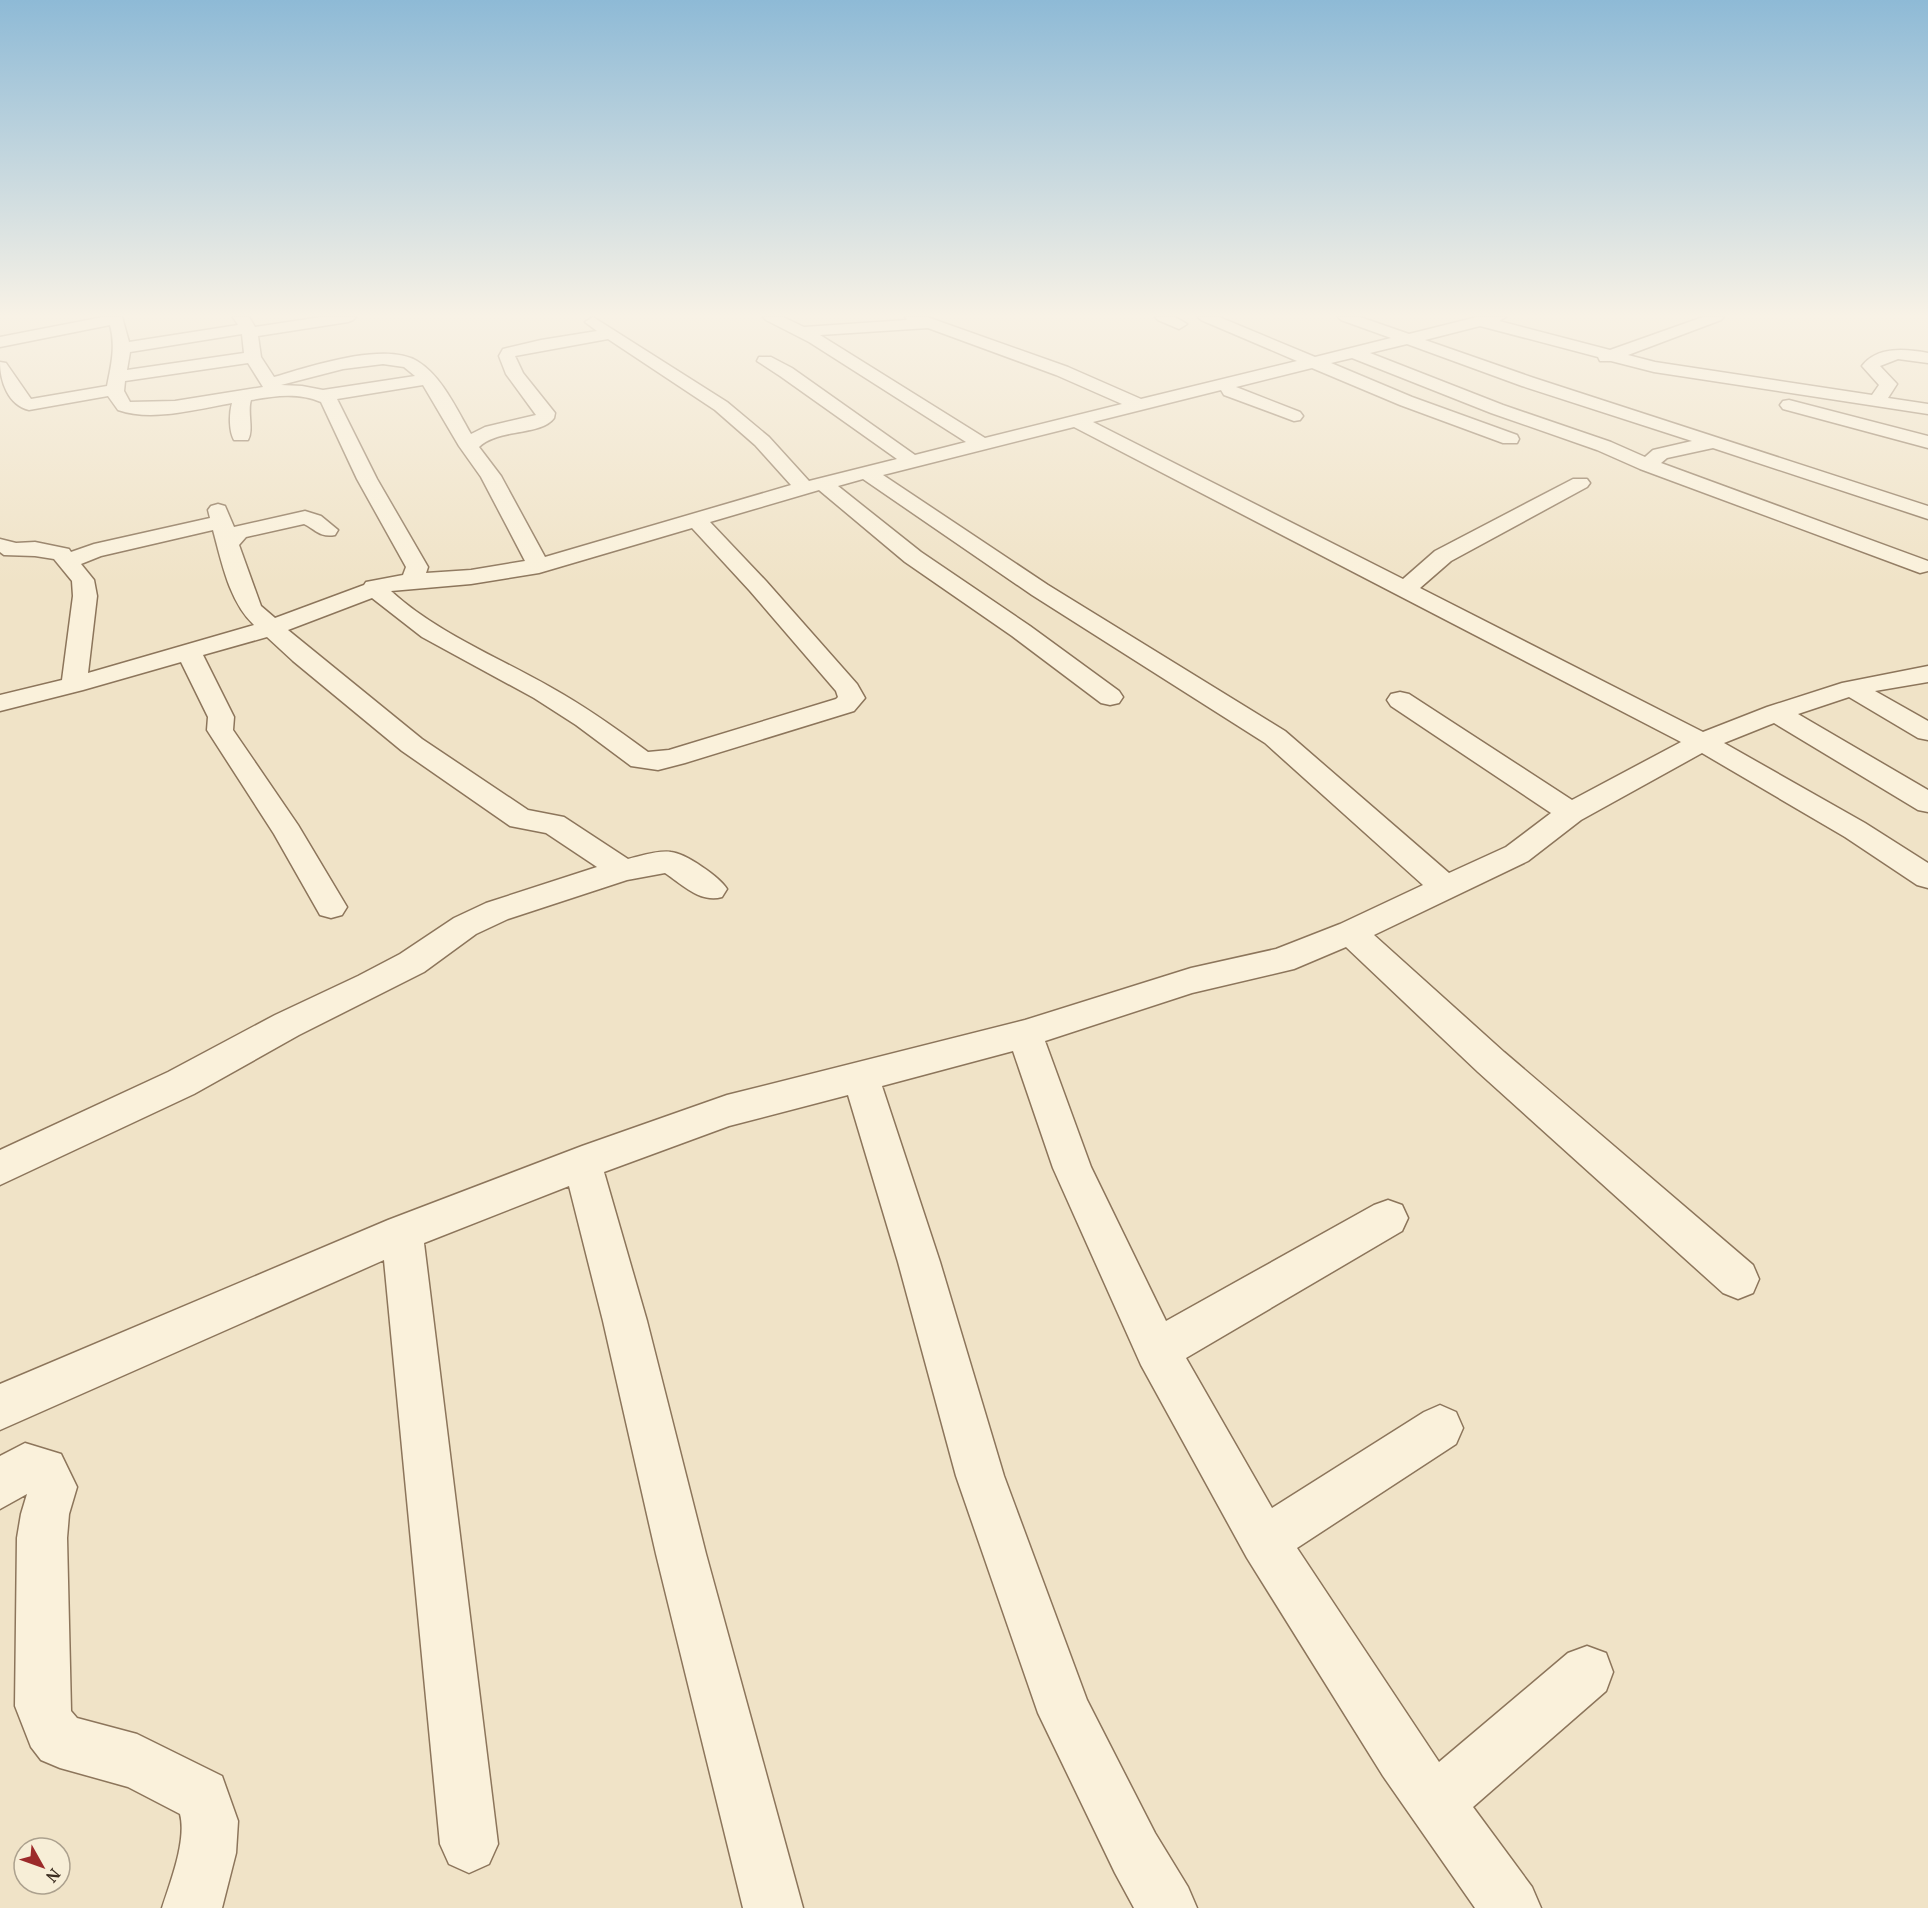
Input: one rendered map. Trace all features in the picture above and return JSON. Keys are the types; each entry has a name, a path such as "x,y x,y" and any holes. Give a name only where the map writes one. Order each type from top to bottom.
{"street":[{"path":"125,406 141,409 164,406"},
{"path":"240,406 241,436"},
{"path":"331,406 367,479 411,553 417,567 413,580"},
{"path":"444,406 491,476 539,566"},
{"path":"469,446 476,438 487,433 538,422 545,418 546,413 540,406"},
{"path":"721,406 814,486 1110,697"},
{"path":"834,406 913,462"},
{"path":"921,406 982,444"},
{"path":"0,703 74,685 270,628 374,587 413,580 471,577 539,566 814,486 1135,406"},
{"path":"1267,406 1294,417"},
{"path":"1423,406 1510,440"},
{"path":"1489,406 1604,446 1647,465 1920,566"},
{"path":"1604,406 1928,513"},
{"path":"1792,406 1928,442"},
{"path":"1912,406 1928,409"},
{"path":"1078,422 1702,742 1855,830 1928,877"},
{"path":"1647,465 1660,454 1712,442"},
{"path":"867,473 1070,609 1275,737 1445,887"},
{"path":"1405,590 1430,565 1443,556 1580,483"},
{"path":"68,561 94,551 223,526 239,532 305,517 314,520 327,530"},
{"path":"374,587 390,602 431,632 543,693 585,719 641,760 658,761 675,757 845,705 852,698 848,689 758,586 695,519"},
{"path":"223,526 237,575 251,609 270,628 412,745 520,819 554,824 623,870"},
{"path":"2,545 12,550 35,549 61,554 83,580 85,597 74,685"},
{"path":"1021,632 1032,620 1070,609"},
{"path":"189,653 221,717 220,730 288,832 331,907"},
{"path":"0,1407 402,1233 582,1163 727,1112 1025,1034 1191,981 1282,960 1351,932 1517,854 1571,813 1702,742 1776,713 1851,688 1928,674"},
{"path":"1851,688 1928,732"},
{"path":"1400,700 1571,813"},
{"path":"1776,713 1928,803"},
{"path":"0,1168 181,1083 286,1025 412,963 465,926 497,911 623,870 670,862 711,889"},
{"path":"1351,932 1483,1055 1738,1279"},
{"path":"1025,1034 1072,1168 1156,1350 1264,1542 1402,1757 1511,1908"},
{"path":"861,1076 919,1262 980,1476 1065,1713 1135,1853 1167,1908"},
{"path":"582,1163 625,1321 681,1554 773,1908"},
{"path":"1156,1350 1388,1218"},
{"path":"402,1233 469,1844"},
{"path":"1264,1542 1440,1428"},
{"path":"0,1485 25,1467 44,1471 53,1487 45,1514 42,1538 42,1707 50,1728 60,1742 137,1761 202,1796 210,1821 207,1852 192,1908"},
{"path":"1434,1803 1587,1671"}]}
